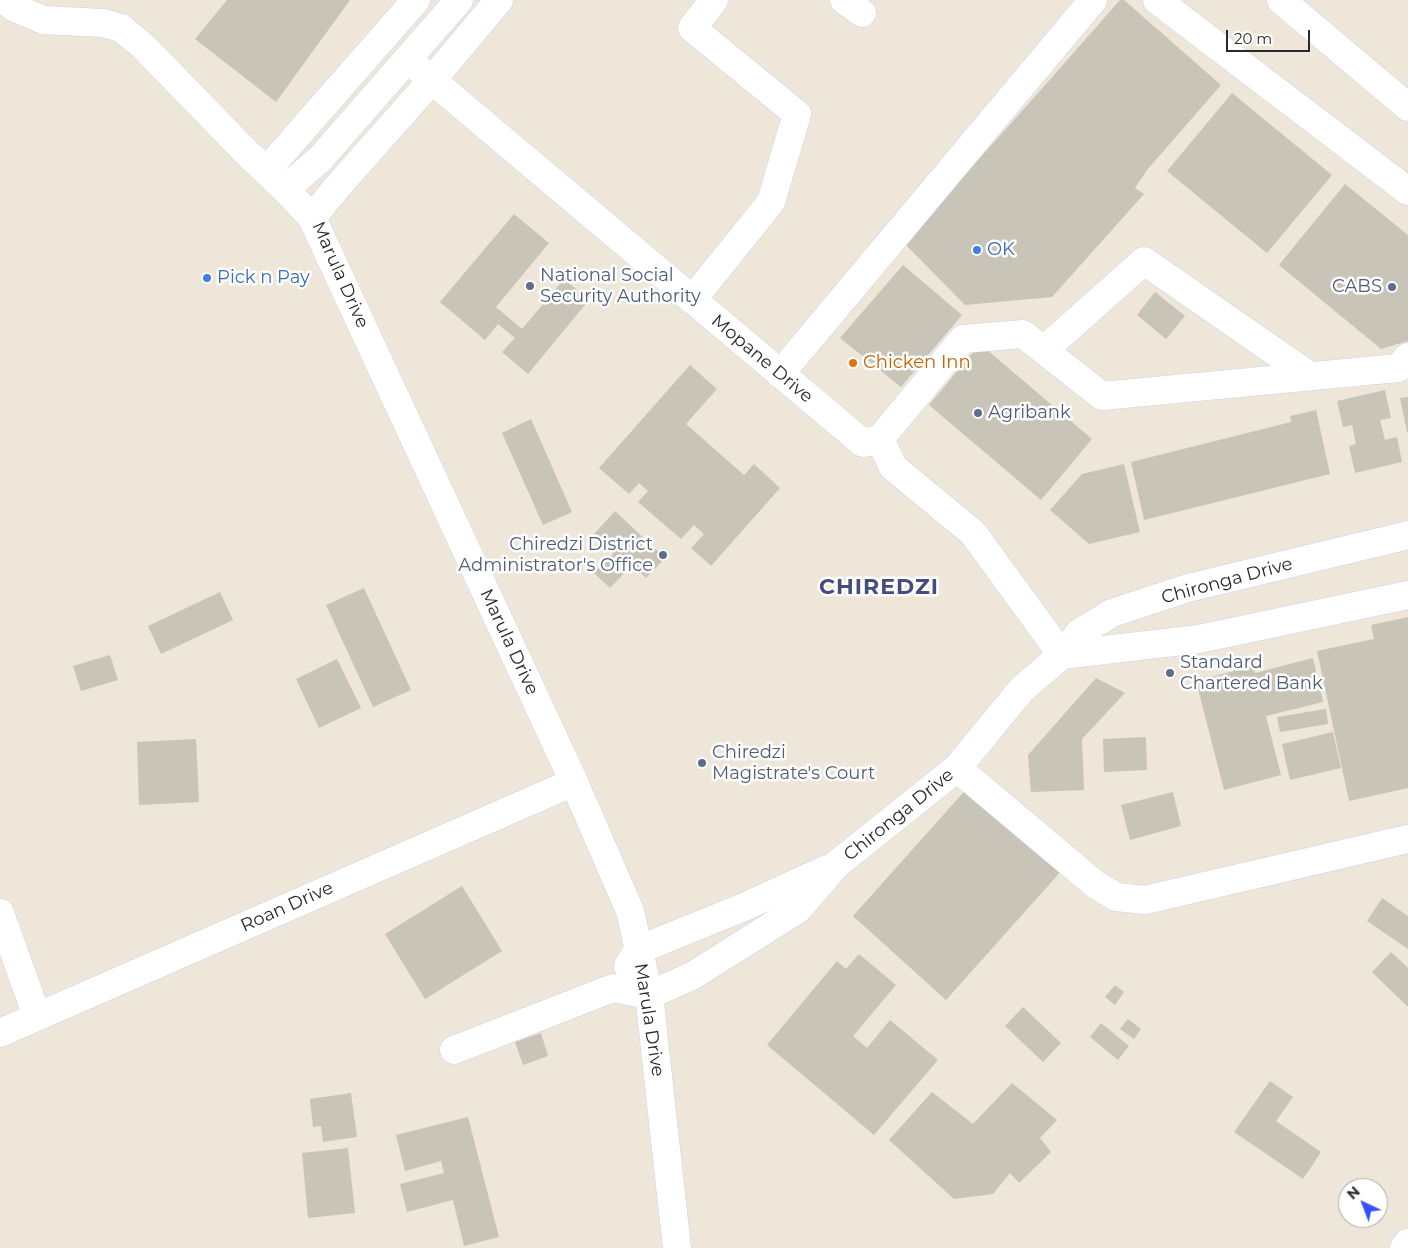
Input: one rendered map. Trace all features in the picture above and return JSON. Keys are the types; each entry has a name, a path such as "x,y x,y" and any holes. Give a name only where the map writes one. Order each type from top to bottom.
{"street":[{"path":"5,0 15,8 43,20 104,23 121,28 143,46 312,218"},
{"path":"276,180 416,0"},
{"path":"276,180 320,159 408,60 458,0"},
{"name":"Marula Drive","path":"499,0 312,218 574,782 630,910 649,995 677,1248"},
{"path":"692,300 771,202 797,114 692,28 714,0"},
{"path":"780,374 1093,0"},
{"path":"1158,0 1408,191"},
{"path":"1281,0 1408,107"},
{"name":"Mopane Drive","path":"408,60 863,443 880,440"},
{"path":"1044,350 1144,262 1310,376"},
{"path":"1408,357 1398,368 1102,396 1023,334 963,339 880,440 893,467 973,533 1062,655 1200,639 1408,595"},
{"name":"Chironga Drive","path":"838,864 957,768 1022,689 1062,655 1078,633 1112,613 1188,588 1408,535"},
{"path":"957,768 1094,884 1116,897 1145,900 1408,839"},
{"name":"Roan Drive","path":"0,1033 574,782"},
{"path":"613,988 638,950 744,907 838,864"},
{"path":"454,1050 613,988 649,995 692,976 797,910 838,864"},
{"path":"0,914 37,1016"},
{"path":"1404,1248 1408,1243"}],"building":[{"path":"227,0 350,0 276,102 195,39"},
{"path":"1120,0 1124,0 1221,85 1147,170 1135,188 1144,194 1052,297 965,305 904,243"},
{"path":"1232,93 1332,175 1267,253 1167,171"},
{"path":"1345,184 1408,235 1408,341 1381,349 1279,265"},
{"path":"514,214 549,243 496,307 522,329 564,279 589,300 528,374 502,352 515,338 498,324 485,340 440,302"},
{"path":"903,265 962,315 901,387 840,338"},
{"path":"1155,292 1185,316 1166,339 1137,315"},
{"path":"980,344 1092,439 1041,500 929,405"},
{"path":"690,365 717,389 686,424 744,475 754,464 780,488 711,566 691,548 704,534 694,525 681,539 638,502 648,491 639,483 629,494 599,468"},
{"path":"1385,390 1391,418 1380,420 1385,440 1397,437 1402,462 1355,473 1349,446 1356,444 1352,425 1343,427 1337,401"},
{"path":"1408,397 1408,432 1407,432 1400,398"},
{"path":"1316,410 1330,474 1144,520 1131,462 1291,422 1290,416"},
{"path":"531,419 572,512 543,525 502,433"},
{"path":"1124,464 1140,532 1089,544 1050,510 1082,474"},
{"path":"615,511 665,558 646,578 632,565 610,588 594,573 613,554 593,535"},
{"path":"364,588 411,690 373,707 326,605"},
{"path":"220,592 233,620 161,654 148,626"},
{"path":"1408,617 1408,788 1349,801 1317,651 1374,639 1371,625"},
{"path":"110,655 118,680 81,691 73,666"},
{"path":"1313,658 1323,702 1266,716 1281,775 1224,790 1196,681 1253,666 1255,673"},
{"path":"337,659 361,708 319,728 296,679"},
{"path":"1096,678 1125,693 1082,739 1084,790 1031,792 1028,755"},
{"path":"1326,709 1328,724 1280,732 1277,717"},
{"path":"1333,732 1341,768 1290,780 1282,744"},
{"path":"1146,737 1147,770 1104,772 1103,739"},
{"path":"196,739 199,802 139,805 137,742"},
{"path":"970,785 1063,869 946,1000 853,916"},
{"path":"1173,792 1181,826 1130,840 1121,805"},
{"path":"462,886 502,951 425,999 385,934"},
{"path":"1382,898 1408,916 1408,949 1367,921"},
{"path":"1391,952 1408,968 1408,1007 1372,972"},
{"path":"859,954 896,985 853,1036 867,1048 890,1020 938,1060 874,1135 767,1045 837,961 846,969"},
{"path":"1115,985 1124,992 1115,1005 1105,997"},
{"path":"1023,1007 1061,1043 1043,1062 1005,1026"},
{"path":"1128,1019 1141,1029 1134,1039 1120,1029"},
{"path":"1101,1023 1129,1046 1118,1060 1090,1037"},
{"path":"541,1033 548,1056 523,1065 515,1042"},
{"path":"1270,1081 1293,1097 1276,1121 1321,1152 1303,1179 1234,1132"},
{"path":"1012,1083 1057,1120 1040,1138 1051,1152 1019,1183 1010,1173 993,1194 954,1199 889,1140 932,1092 973,1124"},
{"path":"351,1093 357,1137 323,1142 321,1126 313,1127 310,1099"},
{"path":"468,1117 499,1237 464,1246 453,1200 407,1212 400,1184 444,1173 441,1161 405,1171 396,1135"},
{"path":"348,1148 355,1213 308,1218 302,1153"}],"place":[{"name":"OK","path":"977,250"},
{"name":"Pick n Pay","path":"207,278"},
{"name":"National Social Security Authority","path":"530,286"},
{"name":"CABS","path":"1392,287"},
{"name":"Chicken Inn","path":"853,363"},
{"name":"Agribank","path":"978,413"},
{"name":"Chiredzi District Administrator's Office","path":"663,555"},
{"name":"Standard Chartered Bank","path":"1170,673"},
{"name":"Chiredzi Magistrate's Court","path":"702,763"}],"district":[{"name":"CHIREDZI","path":"879,588"}]}
